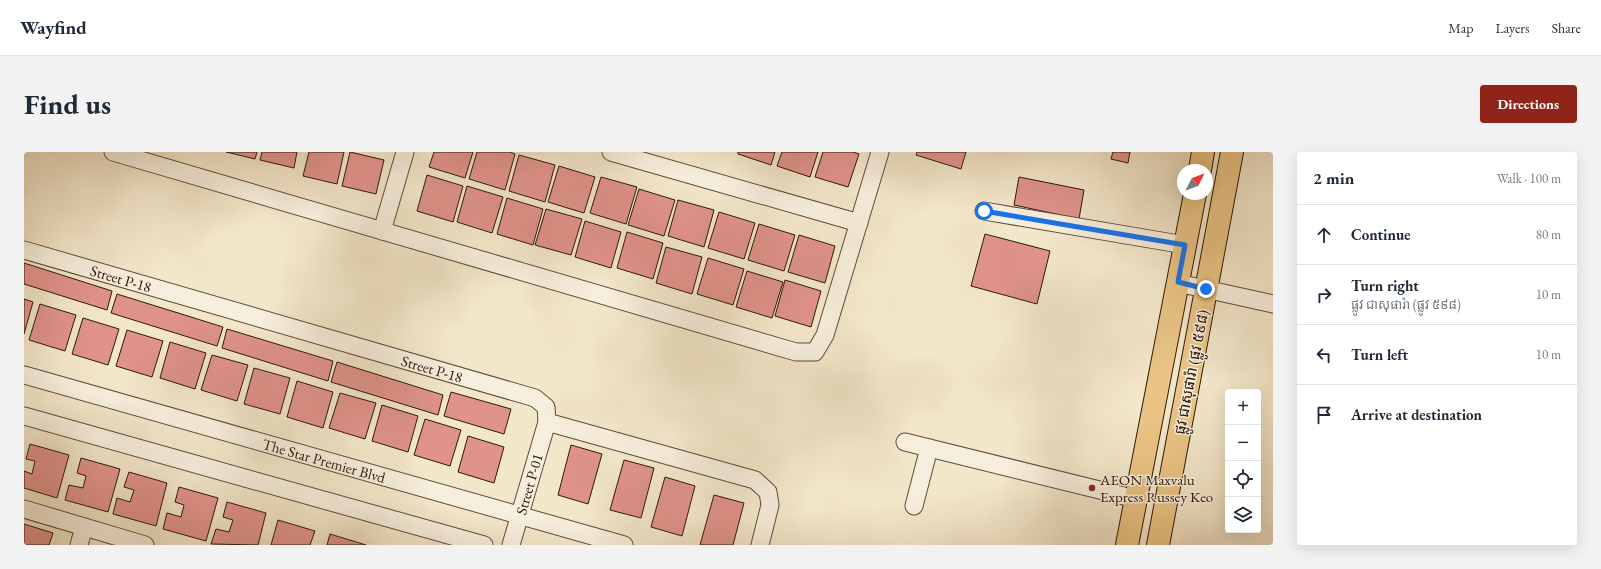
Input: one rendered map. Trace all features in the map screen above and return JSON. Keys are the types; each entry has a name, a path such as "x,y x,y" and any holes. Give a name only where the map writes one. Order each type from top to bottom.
{"main road":[{"path":"1201,164 1203,152"},
{"name":"ផ្លូវ ជាសុផារ៉ា (ផ្លូវ ៥៩៨)","path":"1158,545 1206,289 1216,188 1232,152"},
{"name":"ផ្លូវ ជាសុផារ៉ា (ផ្លូវ ៥៩៨)","path":"1127,545 1194,200"}],"street":[{"path":"113,152 796,352 815,352 825,335 880,152"},
{"path":"382,231 405,152"},
{"path":"612,152 859,223"},
{"path":"984,211 1185,245"},
{"name":"Street P-18","path":"24,250 535,398 546,408 547,422"},
{"path":"1178,282 1273,304"},
{"name":"The Star Premier Blvd","path":"24,375 624,545"},
{"path":"24,416 484,545"},
{"path":"547,422 756,480 768,492 770,505 760,545"},
{"name":"Street P-01","path":"512,545 547,422"},
{"path":"905,442 1136,499"},
{"path":"914,506 930,448"},
{"path":"24,509 145,545"},
{"path":"79,545 84,527"}],"building":[{"path":"226,152 257,152 255,159"},
{"path":"262,152 297,152 294,168 260,160"},
{"path":"309,152 344,152 337,184 303,176"},
{"path":"350,152 384,160 376,194 342,186"},
{"path":"434,152 473,152 465,178 429,167"},
{"path":"477,152 510,152 515,154 505,190 469,179"},
{"path":"738,152 775,152 771,165 738,154"},
{"path":"782,152 818,152 810,177 777,166"},
{"path":"823,152 853,152 859,154 848,187 815,177"},
{"path":"917,152 966,152 961,169 916,155"},
{"path":"1113,152 1130,152 1128,163 1111,159"},
{"path":"519,155 555,165 545,202 509,191"},
{"path":"559,166 595,177 584,213 548,202"},
{"path":"427,175 463,186 453,222 417,211"},
{"path":"601,177 637,187 626,224 590,213"},
{"path":"1019,177 1084,190 1079,219 1014,205"},
{"path":"467,186 503,197 492,233 457,222"},
{"path":"639,189 675,200 664,236 628,225"},
{"path":"507,198 543,209 533,245 497,234"},
{"path":"678,200 714,210 704,247 668,236"},
{"path":"546,209 582,219 571,255 535,245"},
{"path":"719,212 755,223 744,259 708,248"},
{"path":"585,221 621,232 611,268 575,257"},
{"path":"759,224 795,235 784,271 748,260"},
{"path":"627,232 663,243 653,279 617,268"},
{"path":"985,234 1050,251 1037,304 971,286"},
{"path":"799,235 835,246 825,283 788,272"},
{"path":"666,247 702,257 692,294 656,283"},
{"path":"708,258 744,269 733,305 697,294"},
{"path":"24,263 112,291 107,310 24,284"},
{"path":"747,271 783,282 772,318 736,307"},
{"path":"785,280 821,291 811,327 775,316"},
{"path":"117,294 223,327 217,346 111,313"},
{"path":"24,299 33,302 24,334"},
{"path":"40,304 76,315 65,351 29,340"},
{"path":"83,318 119,329 108,365 72,354"},
{"path":"227,329 333,361 328,381 222,348"},
{"path":"127,330 163,341 152,377 116,366"},
{"path":"170,342 206,353 195,389 160,378"},
{"path":"212,355 248,365 237,401 201,390"},
{"path":"337,362 443,395 438,415 331,382"},
{"path":"254,368 290,378 280,414 244,404"},
{"path":"297,381 333,392 323,428 287,417"},
{"path":"451,392 511,409 504,434 444,416"},
{"path":"340,393 376,403 365,439 329,428"},
{"path":"382,405 418,416 408,452 372,441"},
{"path":"425,419 461,430 450,466 414,455"},
{"path":"468,436 504,447 494,483 458,472"},
{"path":"30,444 69,455 57,498 24,488 24,471 32,474 35,461 26,459"},
{"path":"571,445 602,454 588,504 558,495"},
{"path":"81,458 120,469 108,512 65,500 69,485 83,488 86,476 77,473"},
{"path":"624,460 654,468 641,518 610,510"},
{"path":"129,472 167,483 156,526 113,514 117,498 130,502 134,490 124,487"},
{"path":"665,477 695,486 682,536 651,527"},
{"path":"179,487 218,498 206,541 163,529 167,513 181,517 184,505 175,502"},
{"path":"714,495 744,503 733,545 700,545"},
{"path":"227,502 266,513 258,545 211,544 216,529 229,532 233,520 223,517"},
{"path":"278,520 315,531 310,545 271,545"},
{"path":"24,524 53,533 49,545 24,545"},
{"path":"330,534 366,545 327,545"}],"place":[{"name":"AEON Maxvalu Express Russey Keo","path":"1092,488"}],"route":[{"path":"984,211 1160,242 1185,245 1178,282 1206,289"}]}
